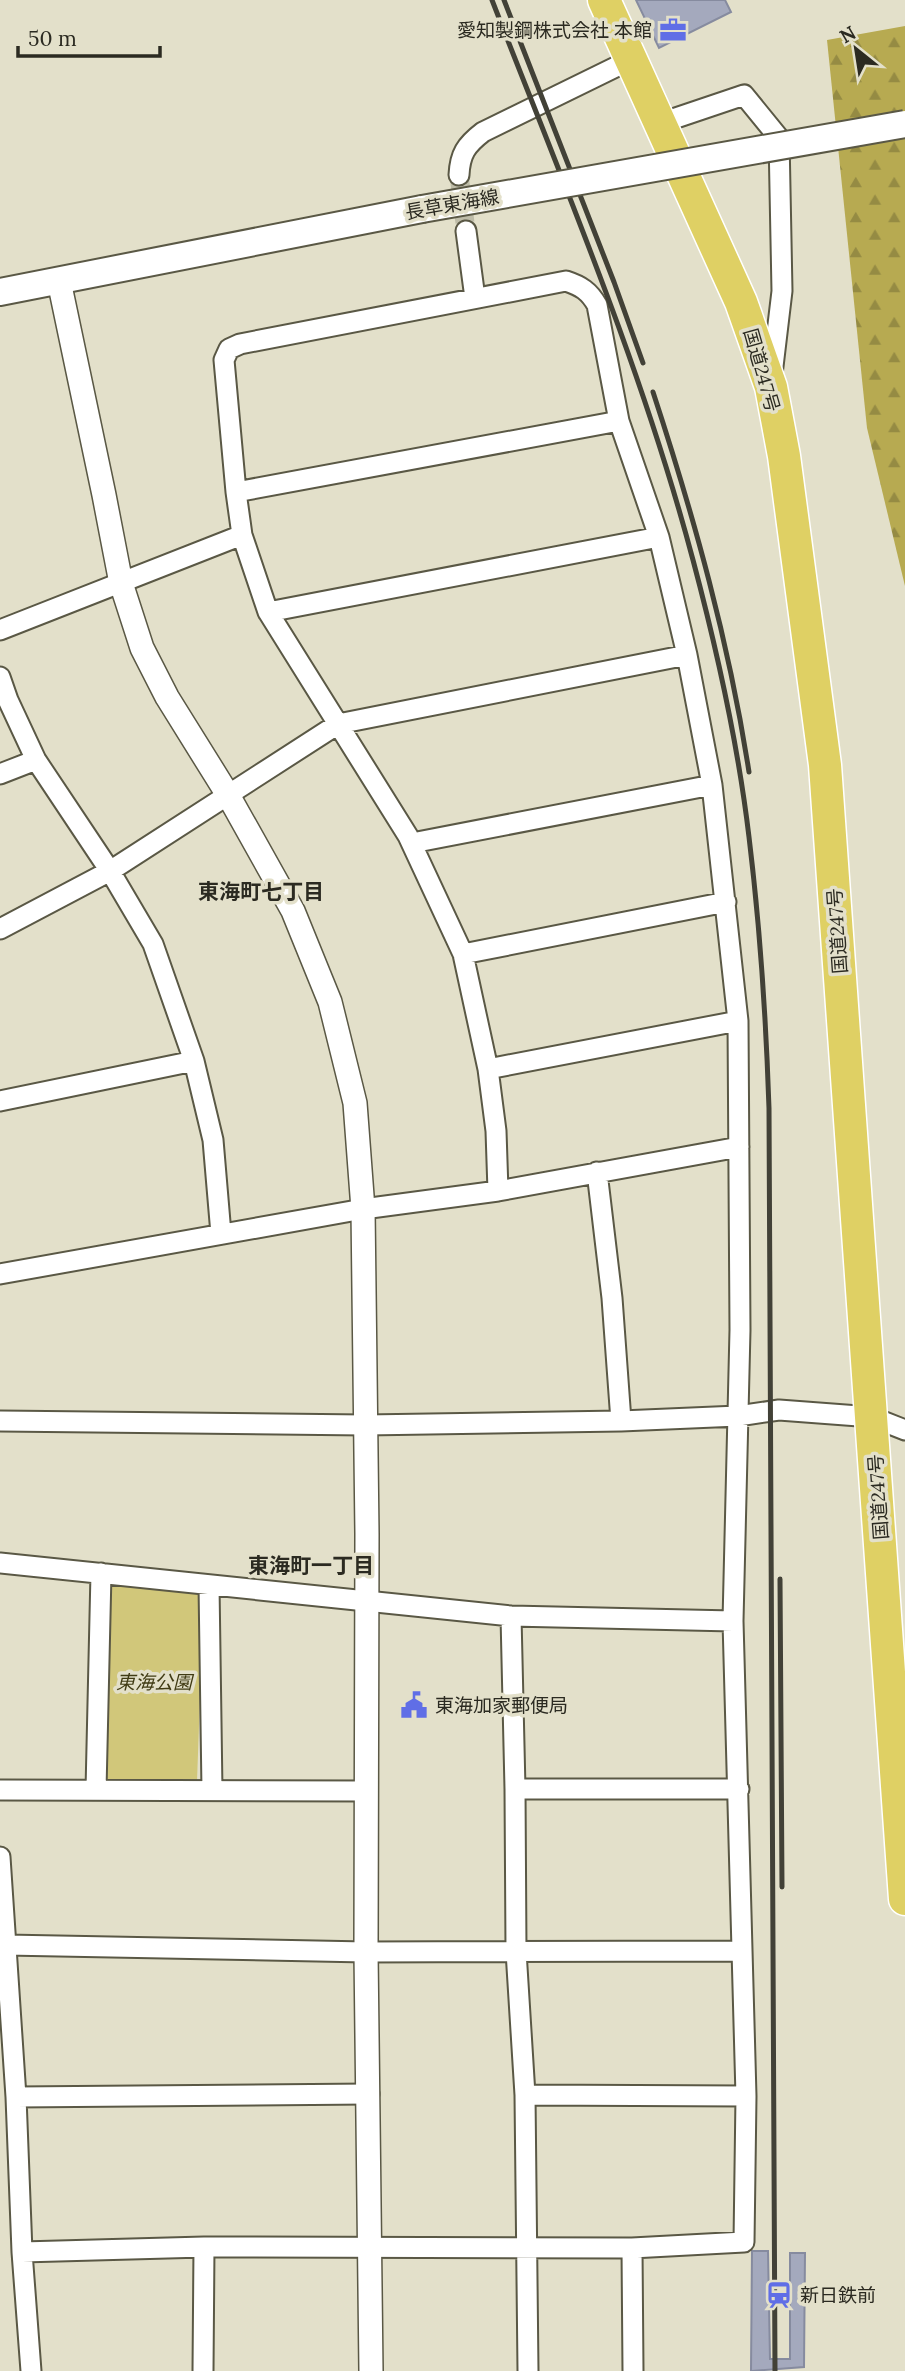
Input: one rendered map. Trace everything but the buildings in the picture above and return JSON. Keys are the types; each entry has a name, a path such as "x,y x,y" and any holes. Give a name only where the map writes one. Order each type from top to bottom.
{"highway":[{"name":"国道247号","path":"604,0 741,302 771,387 784,456 825,765 905,1899"}],"main road":[{"name":"長草東海線","path":"0,292 422,209 905,124"}],"street":[{"path":"459,175 460,158 468,143 483,132 632,59"},
{"path":"661,123 744,95 779,138 782,291 771,387"},
{"path":"467,231 475,298"},
{"path":"59,281 121,583 142,649 167,697 228,795 293,911 330,1002 355,1102 363,1209 366,1952 371,2371"},
{"path":"22,2252 204,2247 632,2248 744,2242 746,2096 733,1621 741,1275 738,1021 712,785 687,655 659,537 619,421 597,304 582,286 566,281 240,344 229,349 224,360 242,535 268,612 412,843 463,954 488,1069 496,1131 498,1191"},
{"path":"236,492 619,421"},
{"path":"0,630 242,535"},
{"path":"268,612 659,537"},
{"path":"0,929 110,871 338,724 687,655"},
{"path":"0,677 36,760 110,871 153,944 194,1061 213,1140 221,1234"},
{"path":"0,774 36,760"},
{"path":"412,843 712,785"},
{"path":"463,954 726,902"},
{"path":"488,1069 738,1021"},
{"path":"0,1101 194,1061"},
{"path":"0,1274 363,1209 498,1191 739,1147"},
{"path":"597,1172 612,1298 621,1421"},
{"path":"0,1421 365,1425 621,1421 738,1416 779,1410 872,1417 905,1430"},
{"path":"0,1563 511,1616 733,1621"},
{"path":"96,1790 101,1573"},
{"path":"209,1585 212,1790"},
{"path":"511,1616 516,1951 525,2095 528,2371"},
{"path":"515,1789 739,1789"},
{"path":"0,1790 367,1791"},
{"path":"0,1857 31,2371"},
{"path":"6,1945 366,1952 742,1951"},
{"path":"16,2098 369,2094"},
{"path":"525,2095 746,2096"},
{"path":"202,2371 204,2247"},
{"path":"632,2248 633,2371"}],"green space":[{"path":"905,26 905,586 867,428 827,40"},
{"name":"東海公園","path":"110,1583 204,1583 197,1782 105,1781"}],"tunnel":[{"path":"459,175 466,231"}],"railway":[{"path":"492,0 626,347 673,488 718,663 733,732 749,837 762,972 769,1108 775,2371"},
{"path":"504,0 643,363"},
{"path":"653,392 709,580 731,675 749,772"},
{"path":"780,1579 782,1887"}],"place":[{"name":"愛知製鋼株式会社 本館","path":"673,30"},
{"name":"東海加家郵便局","path":"414,1705"},
{"name":"新日鉄前","path":"779,2295"}],"district":[{"name":"東海町七丁目","path":"261,891"},
{"name":"東海町一丁目","path":"311,1565"}]}
